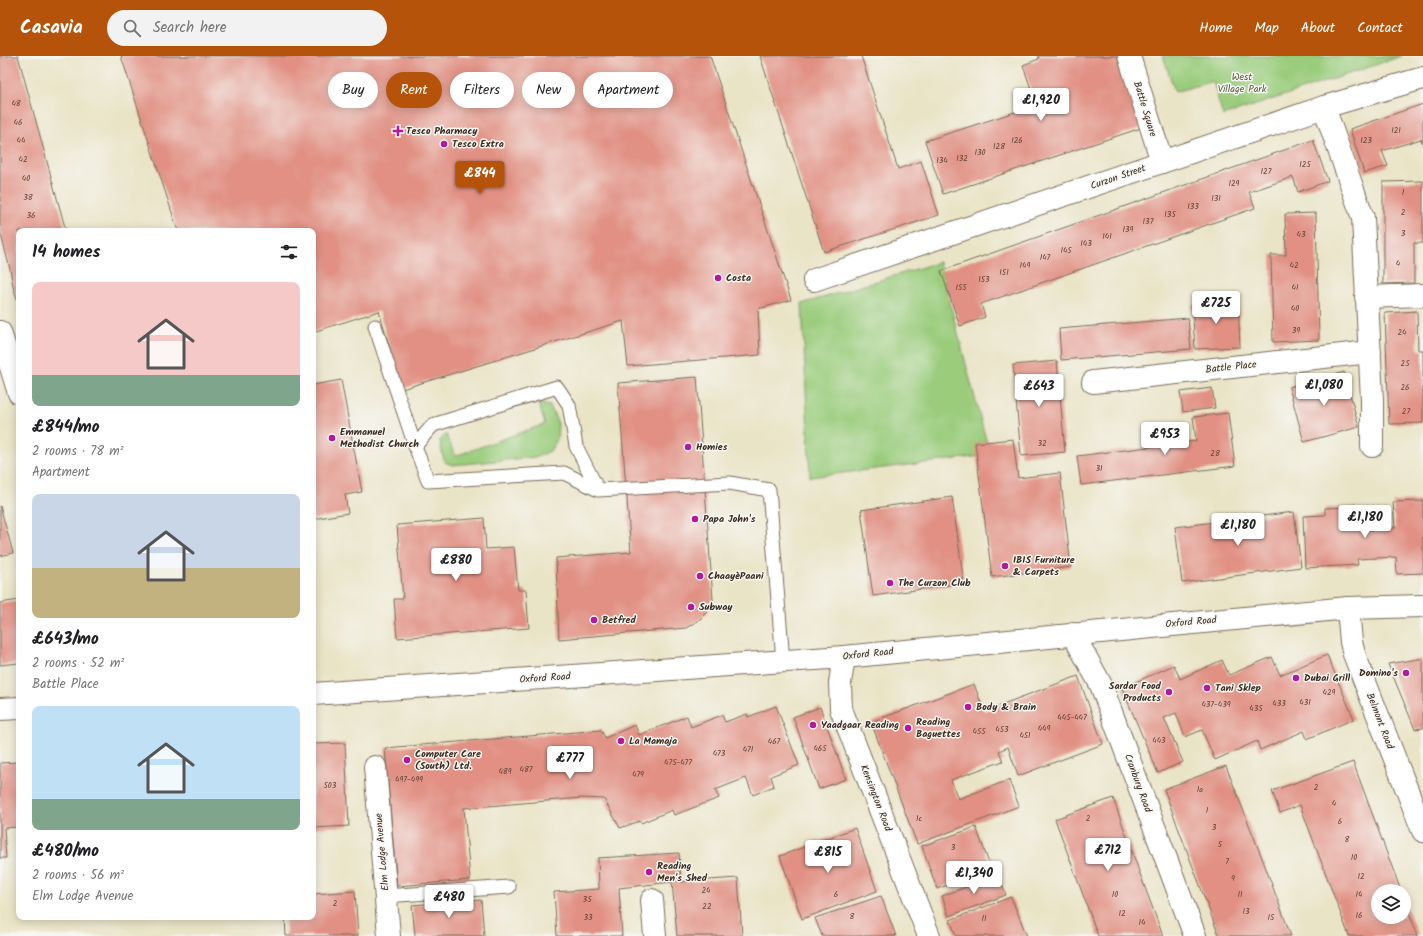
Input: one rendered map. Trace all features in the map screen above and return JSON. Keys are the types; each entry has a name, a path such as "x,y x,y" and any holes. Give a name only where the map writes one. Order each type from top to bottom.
{"street":[{"name":"Battle Square","path":"1129,56 1162,162"},
{"name":"Curzon Street","path":"814,280 1324,108 1423,78"},
{"path":"1324,108 1363,218 1370,352 1372,446"},
{"path":"1366,298 1423,295"},
{"path":"0,332 16,383"},
{"name":"Battle Place","path":"1093,382 1370,352"},
{"name":"Oxford Road","path":"316,694 783,661 1348,608 1423,606"},
{"name":"Belmont Road","path":"1348,608 1351,642 1354,654 1423,831"},
{"name":"Cranbury Road","path":"1073,634 1101,685 1195,936"},
{"name":"Kensington Road","path":"844,656 840,683 841,709 929,936"},
{"path":"0,709 16,708"},
{"name":"Elm Lodge Avenue","path":"375,768 389,936"},
{"path":"652,900 655,936"}],"lane":[{"path":"375,326 415,446 428,480 564,473 598,490 730,483 769,490 783,661"},
{"path":"415,446 433,426 557,387 569,405 576,446 598,490"},
{"path":"386,896 509,887"}],"green space":[{"name":"West Village Park","path":"1163,56 1402,56 1223,116 1213,81 1175,92"},
{"path":"939,262 990,455 810,477 802,304"},
{"path":"538,403 550,406 558,423 557,440 550,451 537,457 452,465 445,462 440,441 446,434 455,456 545,424"}],"building":[{"path":"0,56 18,56 65,228 16,228 16,296 0,231"},
{"name":"Tesco Extra","path":"121,56 710,56 791,300 758,309 760,355 628,366 623,321 402,389 379,311 316,331 316,228 177,228"},
{"path":"760,56 861,56 898,169 921,161 939,215 824,252"},
{"path":"1038,56 1117,56 1141,128 943,194 925,141 1018,111 1015,102 1033,95 1023,65 1039,59"},
{"path":"1423,104 1423,145 1421,139 1382,151 1388,166 1364,173 1350,129"},
{"path":"1313,140 1328,181 1298,192 1293,177 1249,192 1255,208 981,304 985,317 960,326 941,271"},
{"path":"1423,181 1423,243 1414,243 1414,283 1383,284 1383,182"},
{"path":"1316,213 1319,340 1273,342 1271,255 1286,255 1285,214"},
{"path":"1238,302 1240,347 1195,349 1192,304"},
{"path":"1417,311 1418,350 1423,350 1423,423 1389,424 1385,313"},
{"path":"1188,318 1191,349 1061,360 1059,329"},
{"path":"1057,361 1065,452 1021,456 1013,365"},
{"path":"1344,372 1359,427 1304,442 1289,387"},
{"path":"697,377 713,600 708,611 699,620 686,628 559,639 556,558 631,552 618,383"},
{"name":"Emmanuel Methodist Church","path":"341,380 362,492 345,495 348,513 316,518 316,384"},
{"path":"1212,388 1215,408 1183,412 1180,392"},
{"path":"1228,413 1235,466 1081,485 1077,456 1196,441 1193,417"},
{"path":"1013,439 1018,478 1060,473 1071,567 992,577 975,443"},
{"path":"952,497 964,583 873,596 861,510"},
{"path":"1423,501 1423,573 1397,574 1396,557 1357,559 1358,565 1305,568 1303,516 1325,515 1325,508 1355,507 1356,530 1395,528 1393,502"},
{"path":"0,506 13,553 0,556"},
{"path":"1294,512 1301,567 1182,583 1175,527"},
{"path":"484,518 486,549 514,547 518,590 526,590 529,628 397,638 394,599 403,599 397,525"},
{"path":"16,600 16,663 0,665 0,603"},
{"path":"1327,655 1354,719 1307,739 1304,731 1260,750 1257,741 1215,760 1202,730 1185,737 1176,713 1164,718 1183,762 1158,773 1122,688 1174,665 1180,679 1222,660 1229,675 1272,657 1280,675"},
{"path":"1423,659 1423,728 1415,729 1388,664"},
{"path":"1078,676 1103,744 1018,776 1008,747 999,751 1003,761 951,780 958,799 1009,780 1019,806 917,844 871,722 974,684 984,711"},
{"path":"776,706 799,765 771,776 774,786 753,795 746,778 715,790 719,798 674,815 672,810 641,823 640,821 620,828 604,799 582,798 464,808 470,880 397,886 385,748 601,730 605,738 635,725 639,735 687,716 691,727 722,715 725,722 747,714 748,717"},
{"path":"820,707 846,779 819,789 793,717"},
{"path":"345,743 349,826 316,828 316,744"},
{"path":"16,762 16,827 4,828 6,858 0,858 0,763"},
{"path":"1353,762 1398,884 1371,884 1371,924 1411,924 1411,918 1418,936 1349,936 1300,805 1280,813 1272,791"},
{"path":"1226,766 1291,936 1219,936 1164,789"},
{"path":"1113,798 1163,936 1098,936 1055,819"},
{"path":"976,827 991,869 937,889 922,846"},
{"path":"855,828 877,891 802,919 780,856"},
{"path":"679,853 681,882 738,878 742,936 677,936 672,882 619,888 622,936 557,936 554,892 599,889 598,858"},
{"path":"998,875 1006,895 949,916 942,896"},
{"path":"355,891 358,936 286,936 285,920 316,920 316,894"},
{"path":"881,896 896,936 822,936 815,918"},
{"path":"1011,897 1027,936 956,936 950,920"},
{"path":"481,900 484,936 415,936 412,905"}],"place":[{"name":"Tesco Pharmacy","path":"398,131"},
{"name":"Tesco Extra","path":"444,144"},
{"name":"Costa","path":"718,278"},
{"name":"Emmanuel Methodist Church","path":"332,438"},
{"name":"Homies","path":"688,447"},
{"name":"Papa John's","path":"695,519"},
{"name":"IBIS Furniture & Carpets","path":"1005,566"},
{"name":"ChaayèPaani","path":"700,576"},
{"name":"The Curzon Club","path":"890,583"},
{"name":"Subway","path":"691,607"},
{"name":"Betfred","path":"594,620"},
{"name":"Domino's","path":"1406,673"},
{"name":"Dubai Grill","path":"1296,678"},
{"name":"Tani Sklep","path":"1207,688"},
{"name":"Sardar Food Products","path":"1169,692"},
{"name":"Body & Brain","path":"968,707"},
{"name":"Yaadgaar Reading","path":"813,725"},
{"name":"Reading Baguettes","path":"908,728"},
{"name":"La Mamaja","path":"621,741"},
{"name":"Computer Care (South) Ltd.","path":"407,760"},
{"name":"Reading Men's Shed","path":"649,872"}]}
